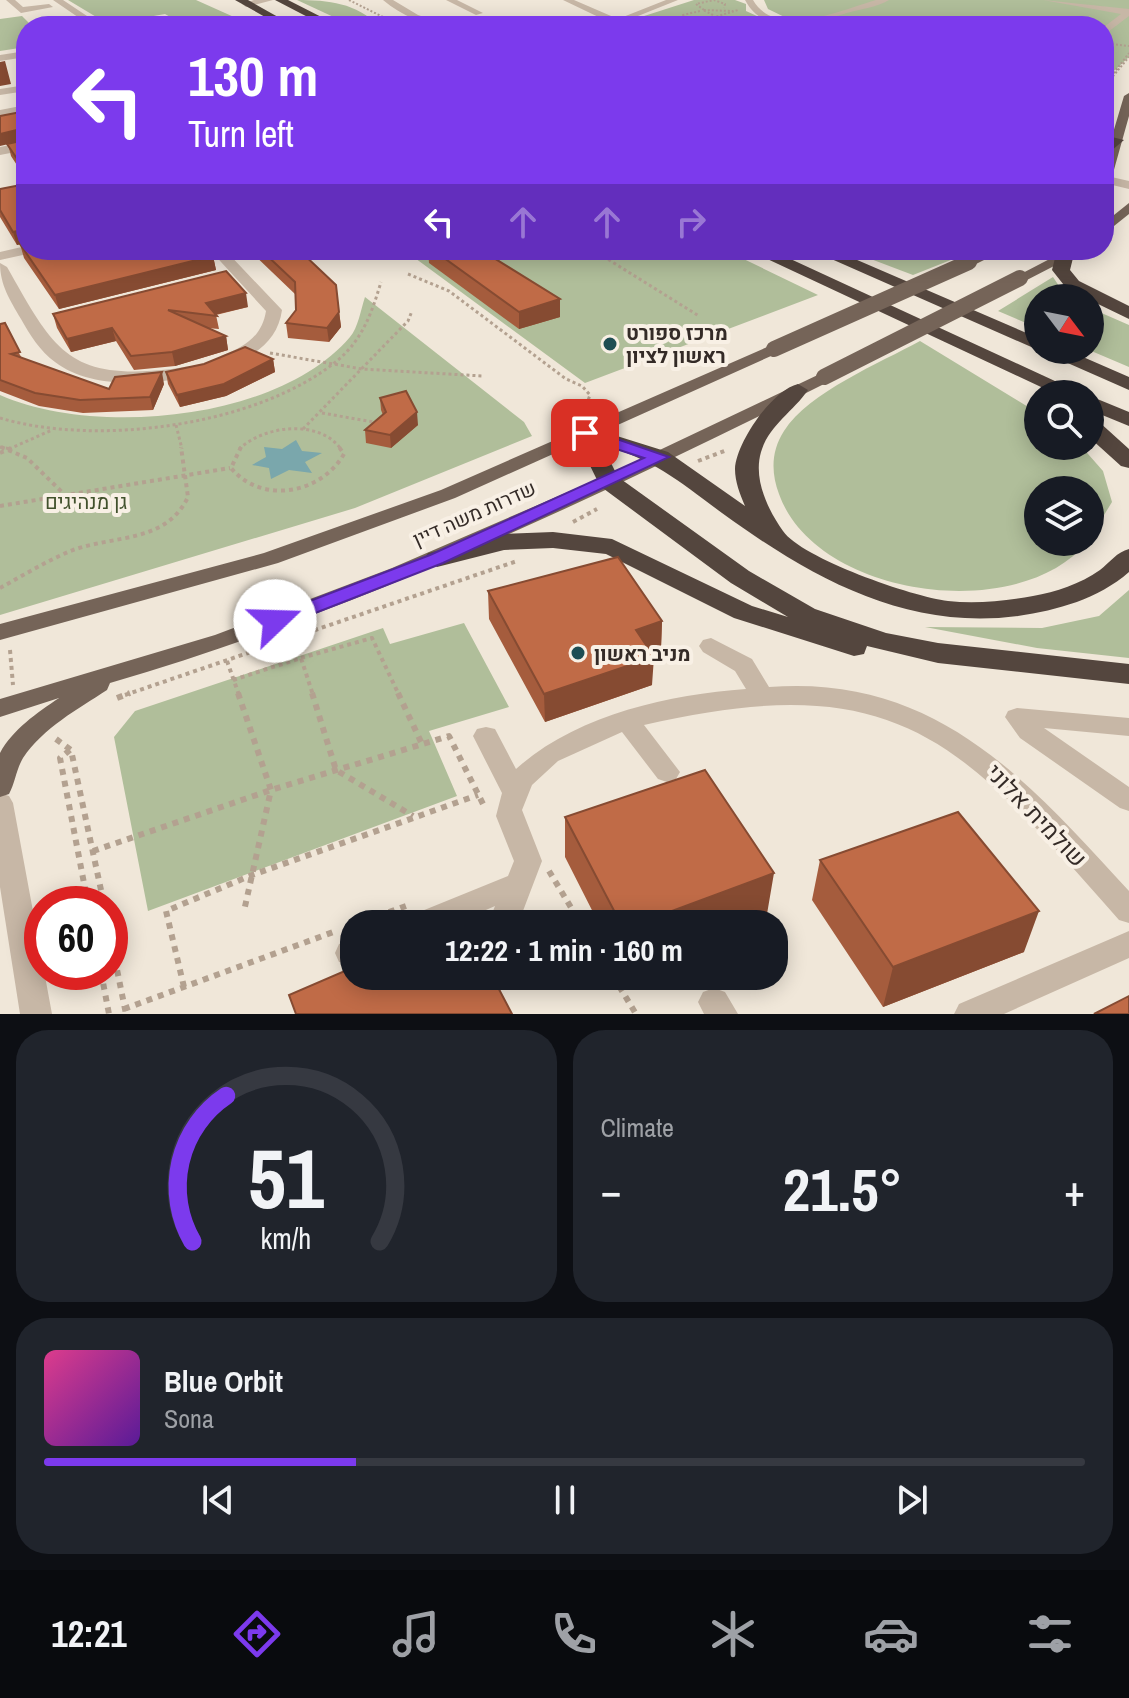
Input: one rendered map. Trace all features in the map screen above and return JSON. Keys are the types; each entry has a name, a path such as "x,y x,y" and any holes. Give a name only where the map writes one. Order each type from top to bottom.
{"highway":[{"path":"280,0 313,16"},
{"path":"243,2 270,16"},
{"path":"1114,143 1117,140"},
{"path":"779,260 1042,380"},
{"path":"843,260 1024,339"},
{"path":"1067,260 1061,270 1073,285 1129,313"},
{"path":"841,289 1024,387"},
{"path":"1083,364 1129,384"},
{"path":"779,542 751,497 745,478 752,444 778,408 798,390"},
{"path":"1104,408 1129,420"},
{"path":"583,427 668,463 779,542 836,578 875,595 922,606 975,612 1018,609 1068,598 1104,579 1129,557"},
{"path":"583,427 617,487 740,577 805,615 882,641 938,653 1129,674"},
{"path":"1104,439 1129,461"},
{"path":"437,559 504,542 553,540 612,547 731,607 838,645 886,653 938,653"}],"main road":[{"path":"1114,150 1129,96"},
{"path":"1114,221 1129,207"},
{"name":"שדרות משה דיין","path":"4,630 271,558 448,494 583,427 774,349 974,260"},
{"name":"שדרות משה דיין","path":"7,706 250,631 617,487 668,463 798,390 1058,260"},
{"path":"0,787 7,759 47,732 119,671"}],"street":[{"path":"10,0 21,10"},
{"path":"38,0 77,16"},
{"path":"243,2 269,0"},
{"path":"387,0 413,16"},
{"path":"450,0 479,13"},
{"path":"567,0 603,16"},
{"path":"628,16 674,0"},
{"path":"828,16 885,0"},
{"path":"1047,0 1128,12"},
{"path":"748,3 755,11 767,16"},
{"path":"0,11 53,4"},
{"path":"0,267 39,321 49,351 72,369 107,377 188,372 252,349 274,325 274,310 233,276 223,260"},
{"path":"711,646 744,665 762,696"},
{"name":"שולמית אלוני","path":"514,791 531,768 564,744 653,711 762,696 814,695 903,715 979,756 1016,789 1129,911"},
{"path":"1129,727 1017,717 1029,731 1129,801"},
{"path":"627,721 667,772"},
{"path":"486,736 514,791 509,812 525,872 509,910"},
{"path":"0,803 36,1014"},
{"path":"450,910 525,872"},
{"path":"970,1014 1129,944"}],"path":[{"path":"349,0 380,16"},
{"path":"721,8 725,4 714,0 696,4 716,16 735,12 748,3"},
{"path":"684,16 721,8 741,15"},
{"path":"1114,74 1129,55"},
{"path":"1114,74 1129,55"},
{"path":"609,260 699,316"},
{"path":"408,274 449,291 566,379 582,386 590,395 587,403 573,415 583,427"},
{"path":"0,418 52,430 175,424 280,395 335,365 370,328 378,310 381,282"},
{"path":"303,429 322,413 408,321 412,311"},
{"path":"252,349 362,369 482,376"},
{"path":"322,413 387,425"},
{"path":"0,588 77,549 157,531 174,521 188,498 175,424"},
{"path":"303,429 332,437 344,454 331,474 317,482 290,489 262,489 246,485 231,468 239,448 252,439 276,431 303,429"},
{"path":"0,453 52,430"},
{"path":"668,463 752,444"},
{"path":"0,447 10,447 33,462 64,495"},
{"path":"0,506 231,468"},
{"path":"105,702 507,567 553,540 617,487"},
{"path":"4,630 7,706"},
{"path":"233,680 372,638 422,744"},
{"path":"301,658 336,770 413,816"},
{"path":"227,661 271,790 244,911"},
{"path":"47,732 67,729"},
{"path":"47,732 71,750 100,886"},
{"path":"93,851 271,790 449,736 491,820"},
{"path":"71,750 60,758 85,886"},
{"path":"184,987 166,911 252,875 478,795"},
{"path":"121,990 125,1011 184,987 340,946"},
{"path":"104,990 109,1014"},
{"path":"621,990 636,1014"}],"green space":[{"path":"68,0 196,0 232,16 165,14 95,16"},
{"path":"297,0 341,4 367,16 331,16"},
{"path":"694,0 735,0 746,4 746,11 757,16 644,16"},
{"path":"764,0 1129,0 1129,57 1114,71 1114,16 782,16 768,9"},
{"path":"16,17 16,49 0,51 0,19"},
{"name":"מרכז ספורט ראשון לציון","path":"418,260 746,260 818,295 585,383"},
{"path":"873,260 951,260 913,275"},
{"path":"1053,277 1058,284 1042,284"},
{"path":"1024,295 1024,322 998,311"},
{"name":"גן מנהיגים","path":"365,297 524,422 532,436 355,508 0,615 0,395 39,408 85,415 134,417 184,413 233,403 279,387 318,365 353,333"},
{"path":"1104,314 1129,325 1129,367 1104,356"},
{"path":"920,341 1024,404 1024,460 1093,460 1103,471 1112,502 1104,515 1104,476 1024,476 1024,556 1070,556 1056,568 1015,584 969,591 921,588 875,577 833,557 800,529 779,494 775,454 784,431 795,417 827,391"},
{"path":"1129,590 1129,658 1037,648 925,627 1042,628 1099,616"},
{"path":"464,623 509,707 429,731 457,796 148,911 114,737 135,711 383,628 390,644"}],"water":[{"path":"296,440 302,451 322,453 305,462 312,473 289,470 271,479 269,468 252,465 266,457 264,447 282,449"}],"building":[{"path":"16,113 16,130 0,134 0,116"},
{"path":"16,142 16,157 7,144"},
{"path":"16,186 16,231 13,232 0,210 0,189"},
{"path":"31,260 197,260 55,295"},
{"path":"272,260 310,260 336,285 339,312 327,328 286,323 296,310 295,282"},
{"path":"447,260 497,260 560,299 519,312"},
{"path":"226,271 246,293 206,303 217,316 168,310 226,336 172,352 131,356 112,328 67,339 53,314"},
{"path":"5,323 20,352 11,354 109,389 115,377 162,372 150,397 80,400 35,393 0,380 0,324"},
{"path":"245,347 273,359 224,384 177,395 166,372 204,364"},
{"path":"406,391 417,412 390,435 365,430 386,412 380,398"},
{"name":"מניב ראשון","path":"618,557 662,621 636,630 654,657 544,694 488,591"},
{"path":"705,770 774,873 675,910 614,910 565,817"},
{"path":"958,812 1039,911 893,967 820,860"},
{"path":"340,973 340,990 499,990 512,1014 296,1014 289,995"},
{"path":"1129,996 1129,1014 1094,1014"}],"place":[{"name":"מרכז ספורט ראשון לציון","path":"610,344"},
{"name":"מניב ראשון","path":"578,653"}],"route":[{"path":"275,621 437,559 660,457 585,433"}]}
